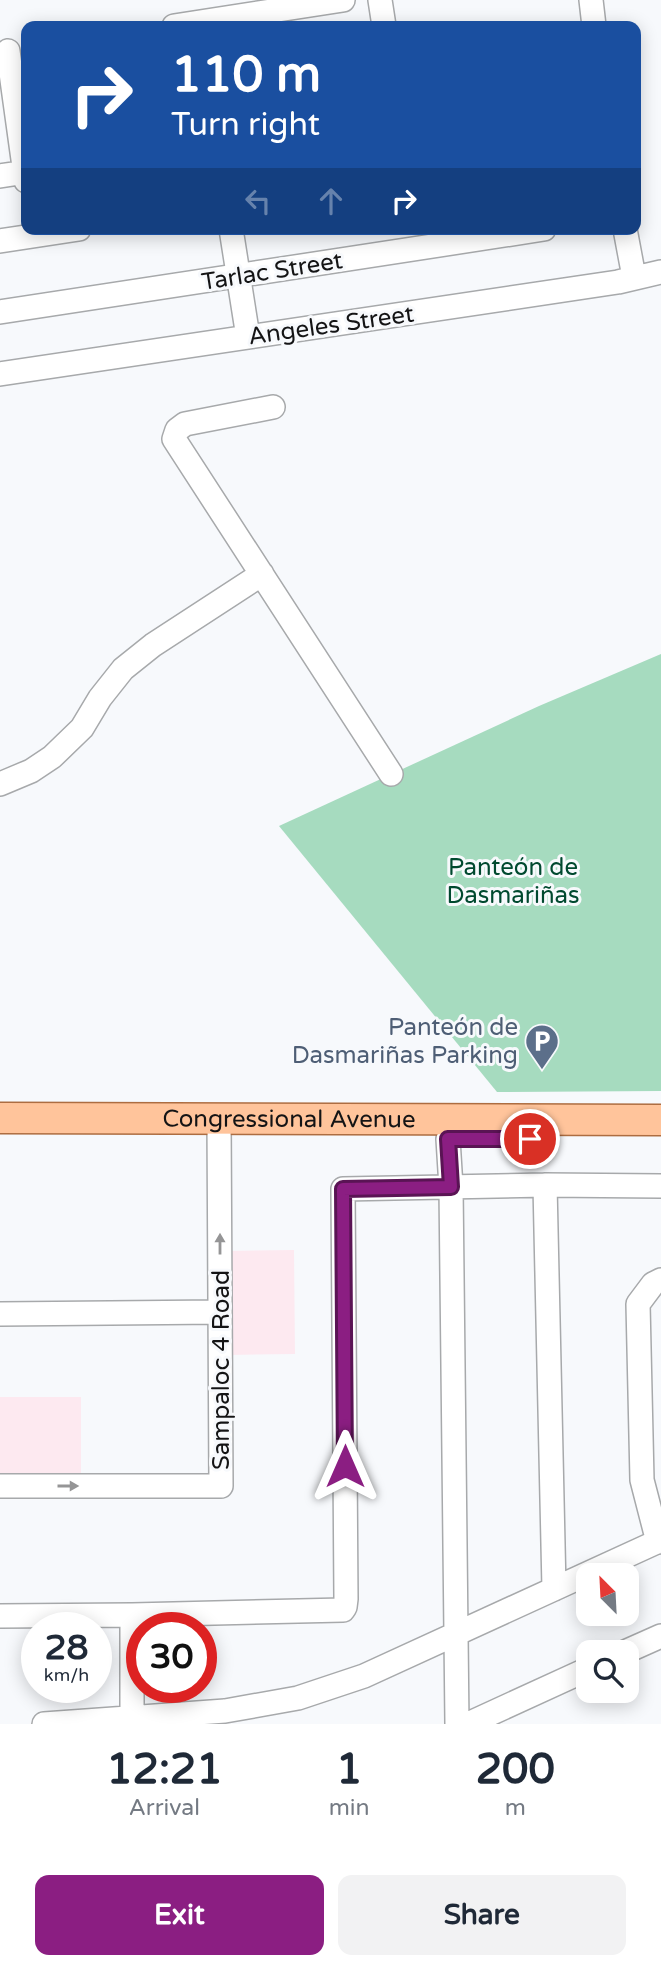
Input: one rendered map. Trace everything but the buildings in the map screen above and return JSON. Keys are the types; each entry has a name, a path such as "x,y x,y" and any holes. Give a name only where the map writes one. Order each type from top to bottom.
{"main road":[{"name":"Congressional Avenue","path":"0,1118 448,1139 661,1140"},
{"name":"Congressional Avenue","path":"0,1137 219,1128 661,1120"}],"street":[{"path":"218,21 343,0"},
{"path":"380,0 383,21"},
{"path":"591,0 593,21"},
{"path":"11,51 15,118 21,149"},
{"path":"0,176 21,175"},
{"path":"0,241 23,235"},
{"path":"232,235 248,337"},
{"name":"Tarlac Street","path":"0,312 505,235"},
{"path":"626,235 634,277"},
{"name":"Angeles Street","path":"0,374 618,282 661,272"},
{"path":"273,407 185,424 177,430 174,439 391,774"},
{"path":"0,784 31,771 52,757 82,728 100,698 123,669 153,645 262,574"},
{"name":"Sampaloc 4 Road","path":"0,1486 221,1486 219,1128"},
{"path":"448,1139 451,1187 457,1724"},
{"path":"545,1185 554,1590"},
{"path":"217,1613 340,1611 345,1607 343,1189 661,1186"},
{"path":"44,1724 132,1720 225,1711 298,1698 364,1676 659,1541 642,1480 638,1304 653,1284 661,1280"},
{"path":"0,1314 220,1312"},
{"path":"0,1616 126,1615"},
{"path":"639,1646 661,1636"},
{"path":"468,1724 576,1674"}],"shaded area":[{"path":"294,1250 295,1354 228,1355 228,1251"},
{"path":"0,1397 81,1397 81,1473 0,1473"}],"green space":[{"name":"Panteón de Dasmariñas","path":"661,654 661,1091 497,1092 279,826 539,706"}],"place":[{"name":"Panteón de Dasmariñas Parking","path":"542,1071"}],"route":[{"path":"345,1466 343,1189 451,1187 448,1139 530,1139"}]}
